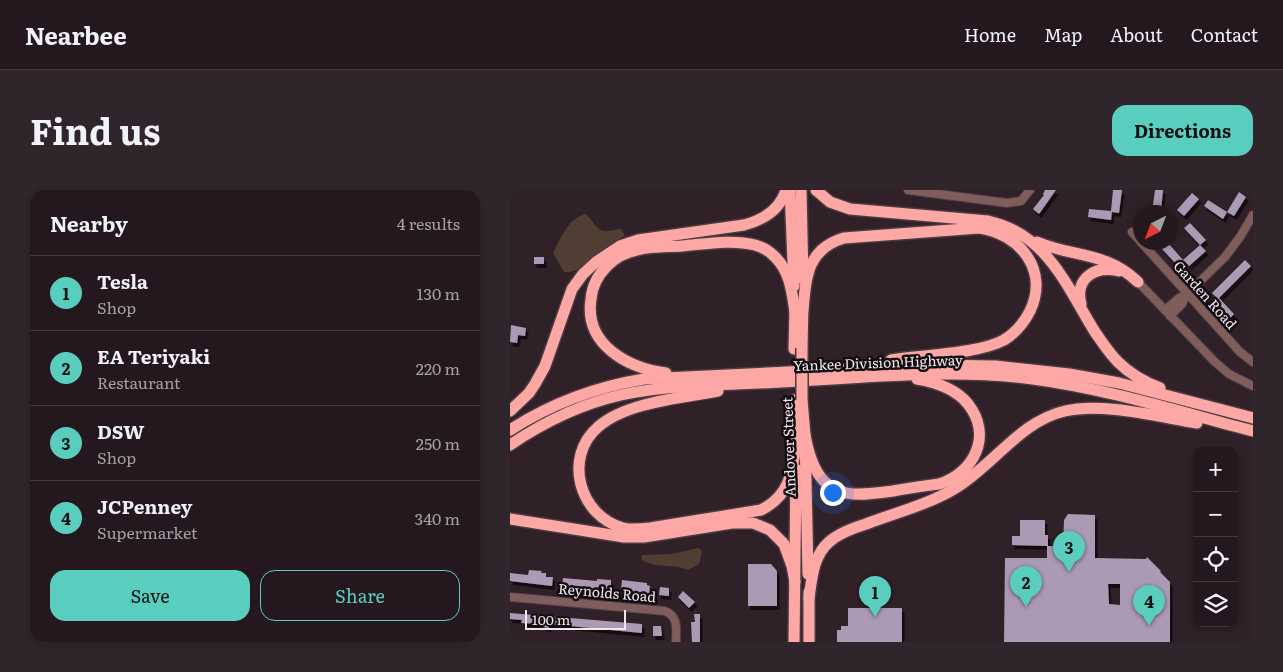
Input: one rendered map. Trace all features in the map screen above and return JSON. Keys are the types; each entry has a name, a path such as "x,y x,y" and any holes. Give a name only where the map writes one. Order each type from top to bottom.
{"highway":[{"path":"510,411 529,393 538,379 545,366 572,289 583,274 596,262 620,246 638,240 744,225 760,220 775,209 786,190"},
{"name":"Andover Street","path":"790,190 799,311"},
{"name":"Andover Street","path":"794,642 801,190"},
{"path":"816,190 830,202 850,209 988,221 1008,226 1047,247 1112,263 1138,282"},
{"path":"799,311 810,264 827,245 844,238 979,228 998,232 1008,237 1027,256 1034,273 1036,284 1035,296 1026,318 1013,334 1004,340 972,350 838,369"},
{"path":"1031,240 1052,261 1111,355 1137,378 1164,390 1230,412"},
{"path":"704,376 664,373 642,368 619,358 606,347 594,327 590,304 593,287 606,266 621,256 645,248 735,242 756,245 773,255 784,269 799,311"},
{"path":"1083,313 1079,293 1080,286 1084,280 1095,272 1108,268 1126,274 1138,282"},
{"name":"Yankee Division Highway","path":"510,430 549,407 596,389 644,379 932,364 1028,368 1069,374 1119,383 1253,418"},
{"name":"Yankee Division Highway","path":"510,445 566,413 620,395 670,388 955,374 1031,379 1104,392 1253,432"},
{"path":"805,435 814,467 819,475 834,488 843,492 864,495 939,484 962,473 972,460 979,438 976,420 967,404 953,392 928,381 878,377"},
{"path":"757,384 636,408 605,421 591,434 580,457 578,476 587,501 592,508 607,520 623,528 632,529 650,528 761,510 777,501 782,494 791,474 796,446"},
{"name":"Andover Street","path":"798,400 805,435 809,642"},
{"path":"809,598 814,567 823,547 830,541 851,529 924,503 956,488 1026,430 1058,412 1077,408 1107,409 1253,432"},
{"path":"510,519 624,537 644,537 732,523 753,523 770,530 784,544 792,566 794,582"}],"street":[{"path":"908,190 1007,204 1021,201 1030,190"},
{"path":"1168,313 1179,298 1187,294 1225,257 1253,215"},
{"name":"Garden Road","path":"1148,250 1240,352 1253,362"},
{"path":"1138,282 1222,368 1237,379 1253,386"},
{"name":"Reynolds Road","path":"510,596 665,611 676,622 676,642"}],"shaded area":[{"path":"585,214 601,230 621,229 625,235 580,269 564,272 553,253 562,235 574,220"},
{"path":"699,548 702,552 699,564 688,570 648,563 642,560 642,555 671,554"}],"building":[{"path":"1045,190 1056,190 1039,214 1033,209 1044,195"},
{"path":"1113,190 1122,190 1119,213 1112,212 1111,220 1088,217 1089,209 1111,211"},
{"path":"1155,190 1163,190 1162,205 1153,205"},
{"path":"1239,192 1246,197 1234,216 1227,212"},
{"path":"1192,193 1199,199 1184,216 1178,209"},
{"path":"1208,200 1227,212 1223,219 1204,206"},
{"path":"1190,223 1206,240 1200,245 1184,228"},
{"path":"1200,245 1206,251 1189,266 1184,261 1178,266 1163,250 1174,250 1183,260"},
{"path":"534,257 544,257 544,264 534,264"},
{"path":"1245,260 1251,266 1219,298 1234,314 1228,320 1212,303 1217,298 1212,293"},
{"path":"511,325 526,328 525,336 518,335 517,343 510,342"},
{"path":"1068,514 1095,515 1095,558 1146,559 1147,557 1161,571 1170,582 1170,642 1004,642 1005,558 1047,558 1047,546 1063,546 1064,520","holes":["1108,584 1120,584 1120,605 1109,604"]},
{"path":"1020,520 1045,520 1045,535 1048,535 1048,546 1012,545 1012,536 1020,536"},
{"path":"748,564 771,564 777,571 777,606 748,606"},
{"path":"529,570 542,571 541,573 546,573 546,577 553,577 552,586 510,581 510,573 528,575"},
{"path":"563,578 597,581 597,579 611,580 611,590 562,586"},
{"path":"622,580 647,583 650,586 649,594 621,591"},
{"path":"660,587 669,588 669,596 659,595"},
{"path":"683,591 695,602 689,608 678,597"},
{"path":"848,608 902,608 902,642 837,642 837,630 841,630 841,626 848,626"},
{"path":"510,613 642,624 642,633 549,624 549,628 543,627 543,624 521,623 522,620 510,619"},
{"path":"694,614 700,614 700,642 692,642 691,622 695,622"},
{"path":"653,626 661,626 662,636 653,636"}],"place":[{"name":"DSW","path":"1069,572"},
{"name":"EA Teriyaki","path":"1026,607"},
{"name":"Tesla","path":"875,617"},
{"name":"JCPenney","path":"1149,626"}]}
